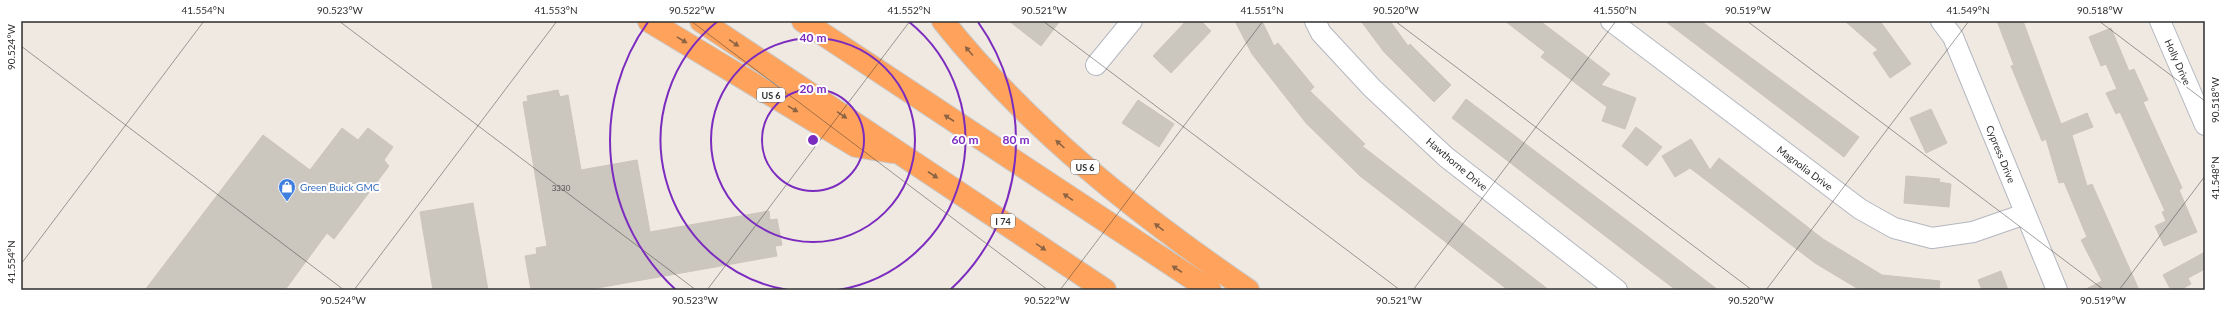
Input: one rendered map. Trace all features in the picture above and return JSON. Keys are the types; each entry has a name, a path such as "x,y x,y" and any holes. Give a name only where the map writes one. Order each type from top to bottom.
{"highway":[{"name":"US 6","path":"648,21 856,146 900,154"},
{"name":"I 74","path":"701,21 1105,290"},
{"path":"803,21 1210,290"},
{"name":"US 6","path":"943,21 1002,89 1092,173 1181,244 1248,290"}],"street":[{"path":"1096,65 1132,21"},
{"name":"Hawthorne Drive","path":"1315,21 1321,33 1372,88 1446,157 1617,290"},
{"name":"Magnolia Drive","path":"1611,21 1860,209 1894,228 1932,238 1973,232 2025,214"},
{"name":"Cypress Drive","path":"1941,21 1953,37 2057,290"},
{"name":"Holly Drive","path":"2160,21 2205,125"}],"building":[{"path":"1009,21 1060,21 1041,46"},
{"path":"1186,21 1201,21 1211,31 1171,73 1153,56"},
{"path":"1235,21 1262,21 1274,46 1278,43 1314,87 1310,91 1365,144 1362,146 1549,290 1508,290 1360,176 1306,123 1252,54"},
{"path":"1361,21 1390,21 1408,46 1410,44 1451,85 1434,102 1384,52"},
{"path":"1505,21 1540,21 1610,74 1601,85 1636,98 1625,129 1602,121 1607,107 1541,57 1545,52"},
{"path":"1665,21 1701,21 1859,137 1844,157"},
{"path":"1845,21 1880,21 1911,64 1890,78 1873,53 1878,50"},
{"path":"1997,21 2023,21 2061,124 2087,113 2093,127 2072,135 2087,186 2092,184 2139,290 2084,290 2102,281 2081,240 2087,237 2064,182 2059,183 2046,139 2042,141 2011,66 2014,65"},
{"path":"2111,28 2129,71 2134,69 2148,100 2143,102 2182,188 2179,190 2197,232 2164,246 2155,226 2166,221 2162,212 2165,211 2120,112 2116,114 2106,93 2117,89 2106,64 2101,66 2089,37"},
{"path":"558,90 560,97 568,95 581,170 637,160 650,232 769,211 770,220 777,219 782,245 775,246 777,256 586,290 531,290 525,256 537,254 536,248 547,246 523,102 528,101 527,96"},
{"path":"1466,99 1718,290 1676,290 1639,262 1452,118"},
{"path":"1138,100 1174,124 1159,147 1122,123"},
{"path":"1931,109 1947,143 1926,153 1910,118"},
{"path":"1636,127 1662,147 1647,166 1622,146"},
{"name":"Green Buick GMC","path":"342,128 358,140 368,128 393,147 384,160 389,166 334,239 327,233 285,290 145,290 263,135 310,170"},
{"path":"1691,139 1710,170 1719,158 1823,239 1882,275 1940,281 1939,290 1860,290 1815,263 1690,168 1675,177 1662,156"},
{"path":"1906,176 1940,179 1939,182 1951,184 1949,207 1904,203"},
{"path":"473,203 488,290 433,290 420,212"},
{"path":"2205,252 2205,269 2188,278 2191,284 2180,290 2171,290 2163,275"},
{"path":"2001,271 2008,290 1982,290 1978,280"}],"place":[{"name":"Green Buick GMC","path":"287,202"}]}
